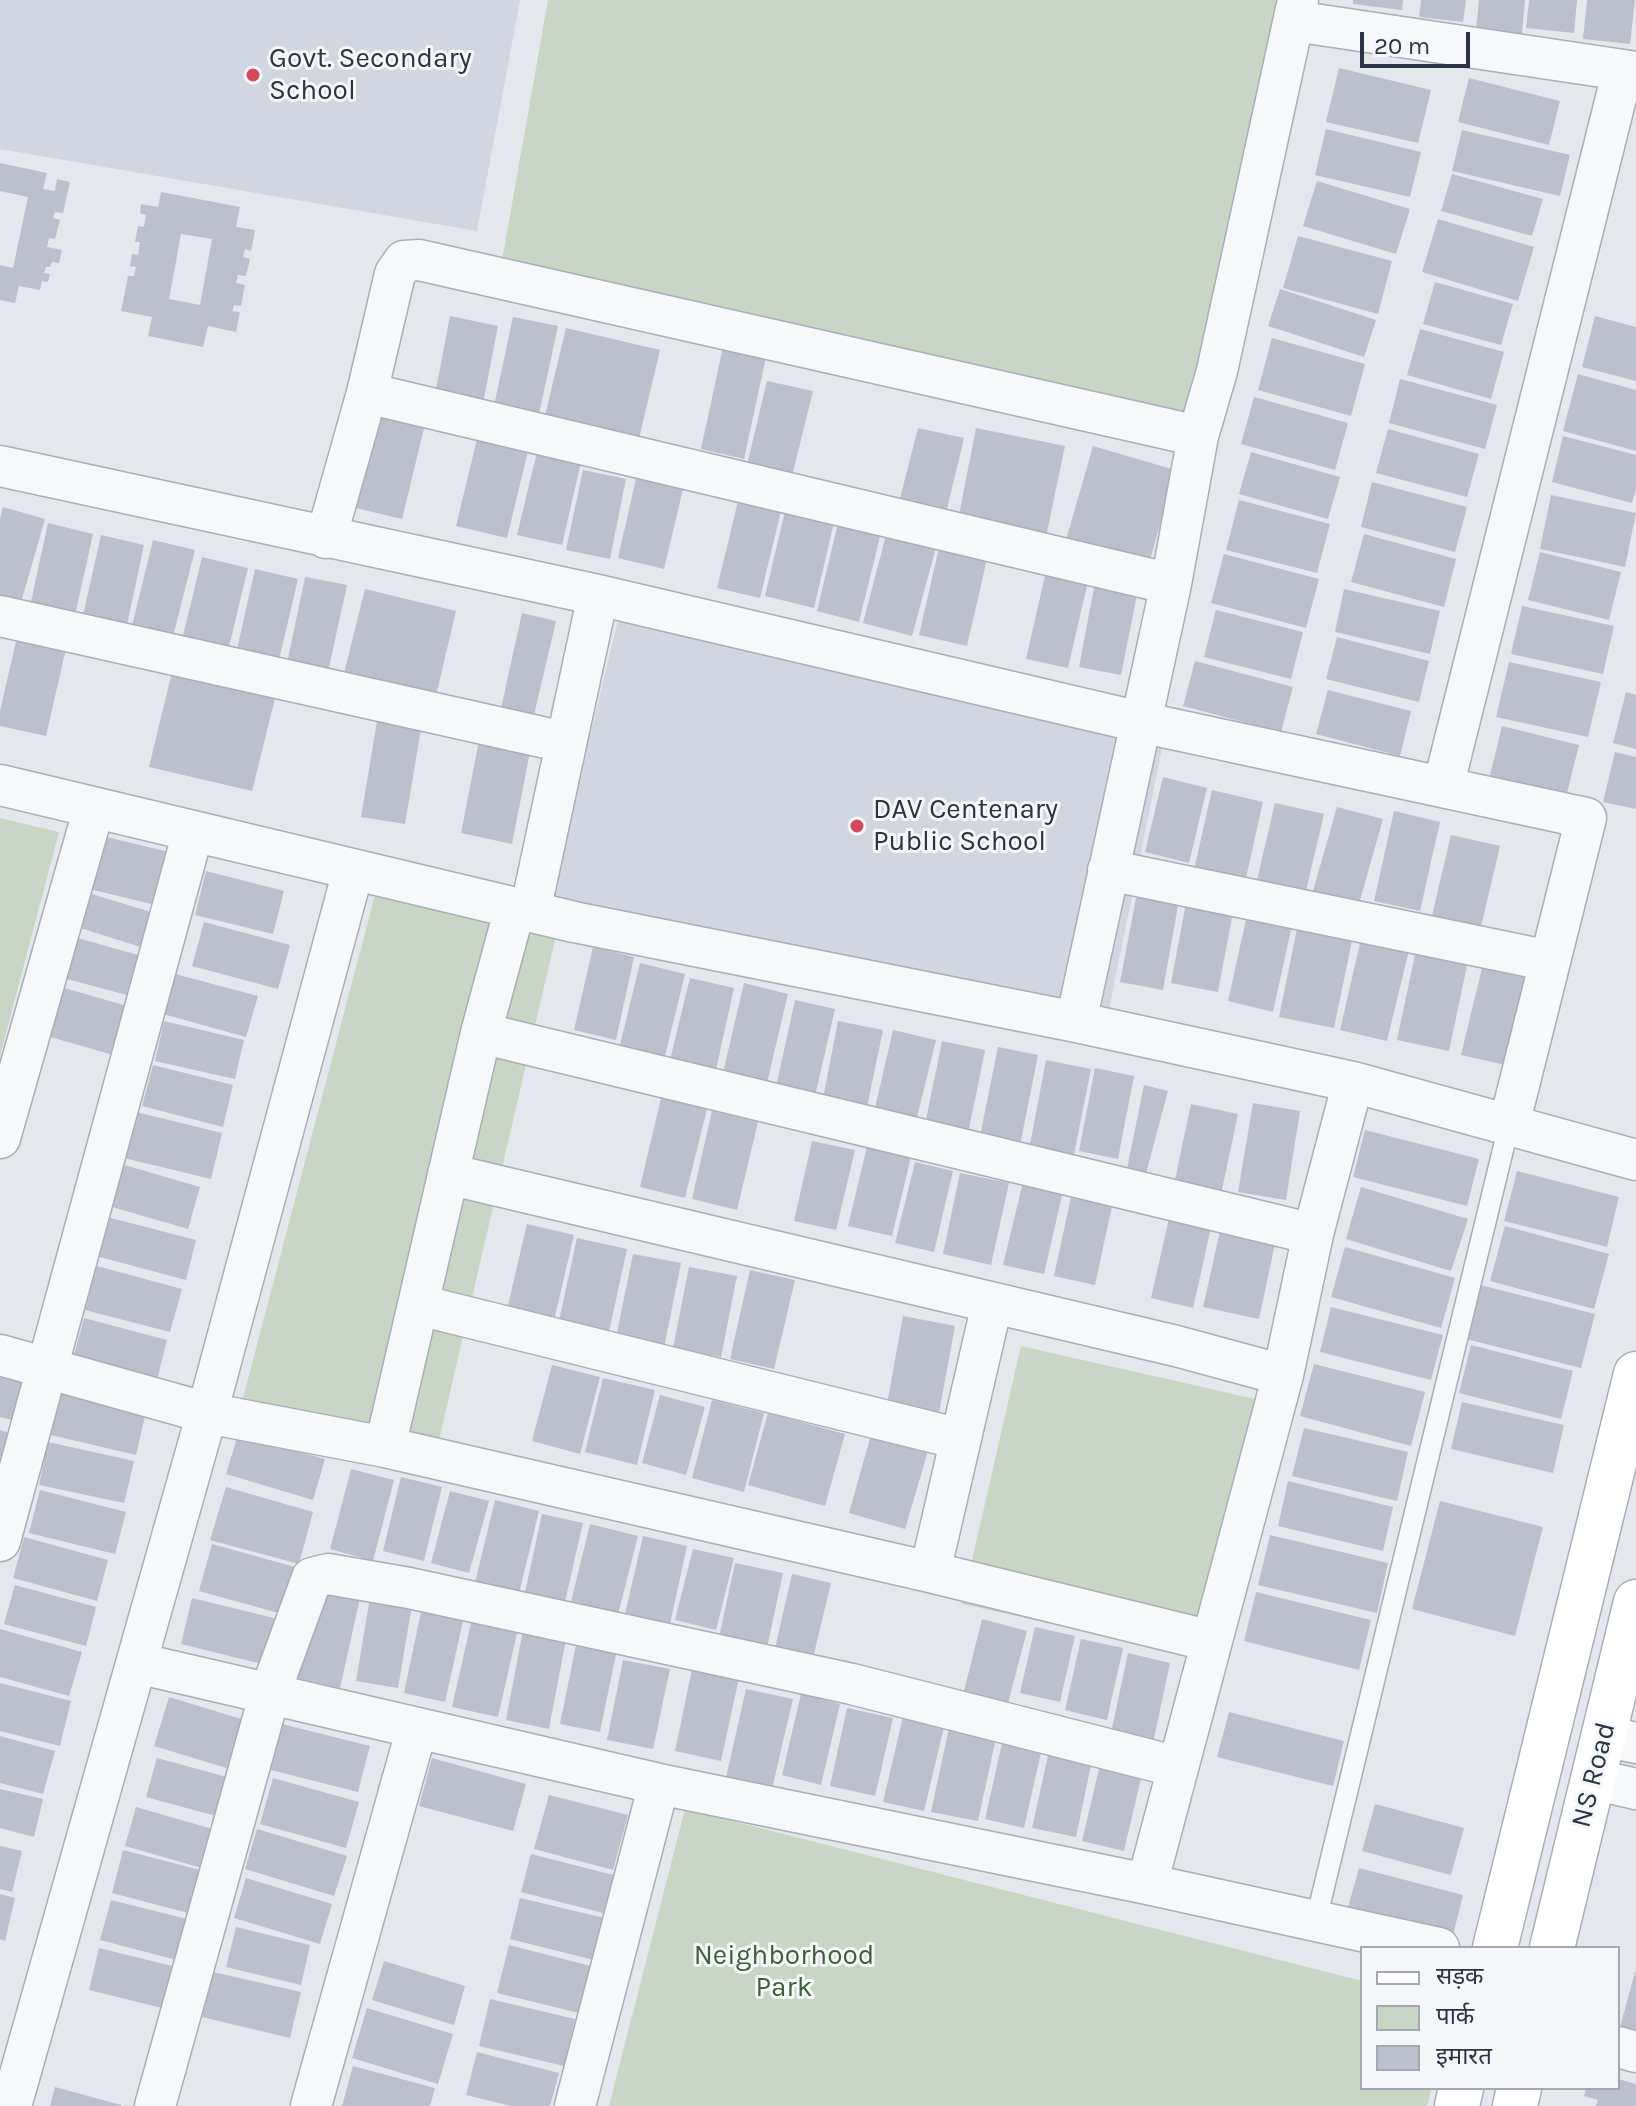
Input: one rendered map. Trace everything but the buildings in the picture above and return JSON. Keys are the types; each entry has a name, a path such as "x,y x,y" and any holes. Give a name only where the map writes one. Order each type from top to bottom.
{"street":[{"path":"1076,1022 1171,584 1198,436 1217,371 1296,10 1630,71 1443,787"},
{"path":"326,538 367,393 395,274 404,261 419,260 1198,436"},
{"path":"367,393 1171,584"},
{"path":"0,466 598,595 1140,722 1586,818 1509,1125"},
{"path":"385,1447 481,1033 522,910 598,595"},
{"path":"0,616 564,742"},
{"path":"0,785 522,910 1076,1022 1353,1082 1636,1160"},
{"path":"0,1138 94,808"},
{"path":"0,1541 193,832"},
{"path":"1108,870 1550,961"},
{"path":"11,2106 16,2021 137,1663 353,871"},
{"path":"481,1033 1313,1234"},
{"path":"1147,1884 1283,1375 1313,1234 1353,1082"},
{"path":"448,1174 1176,1346 1283,1375"},
{"path":"930,1572 992,1304"},
{"path":"419,1305 960,1439"},
{"path":"0,1355 207,1413 385,1447 930,1572 1211,1641"},
{"path":"1495,1946 1636,1374"},
{"path":"155,2106 270,1693 312,1578 328,1574 424,1591 852,1684 1178,1767"},
{"name":"NS Road","path":"1552,1946 1593,1779 1620,1739 1636,1602"},
{"path":"137,1663 659,1784 1147,1884 1430,1946"},
{"path":"311,2106 417,1728"},
{"path":"1593,1779 1636,1789"},
{"path":"575,2106 659,1784"}],"lane":[{"path":"1316,1920 1509,1125"}],"shaded area":[{"name":"Govt. Secondary School","path":"0,0 520,0 477,231 0,149"},
{"name":"DAV Centenary Public School","path":"621,608 1162,748 1103,1039 549,904"}],"green space":[{"path":"548,0 1282,0 1270,113 1183,413 500,272"},
{"path":"0,818 59,832 0,1056"},
{"path":"377,887 557,931 432,1470 237,1421"},
{"path":"1021,1346 1286,1406 1219,1660 962,1604"},
{"name":"Neighborhood Park","path":"685,1809 1360,1980 1360,2090 1431,2090 1427,2106 609,2106"}],"place":[{"name":"Govt. Secondary School","path":"253,75"},
{"name":"DAV Centenary Public School","path":"857,826"}]}
